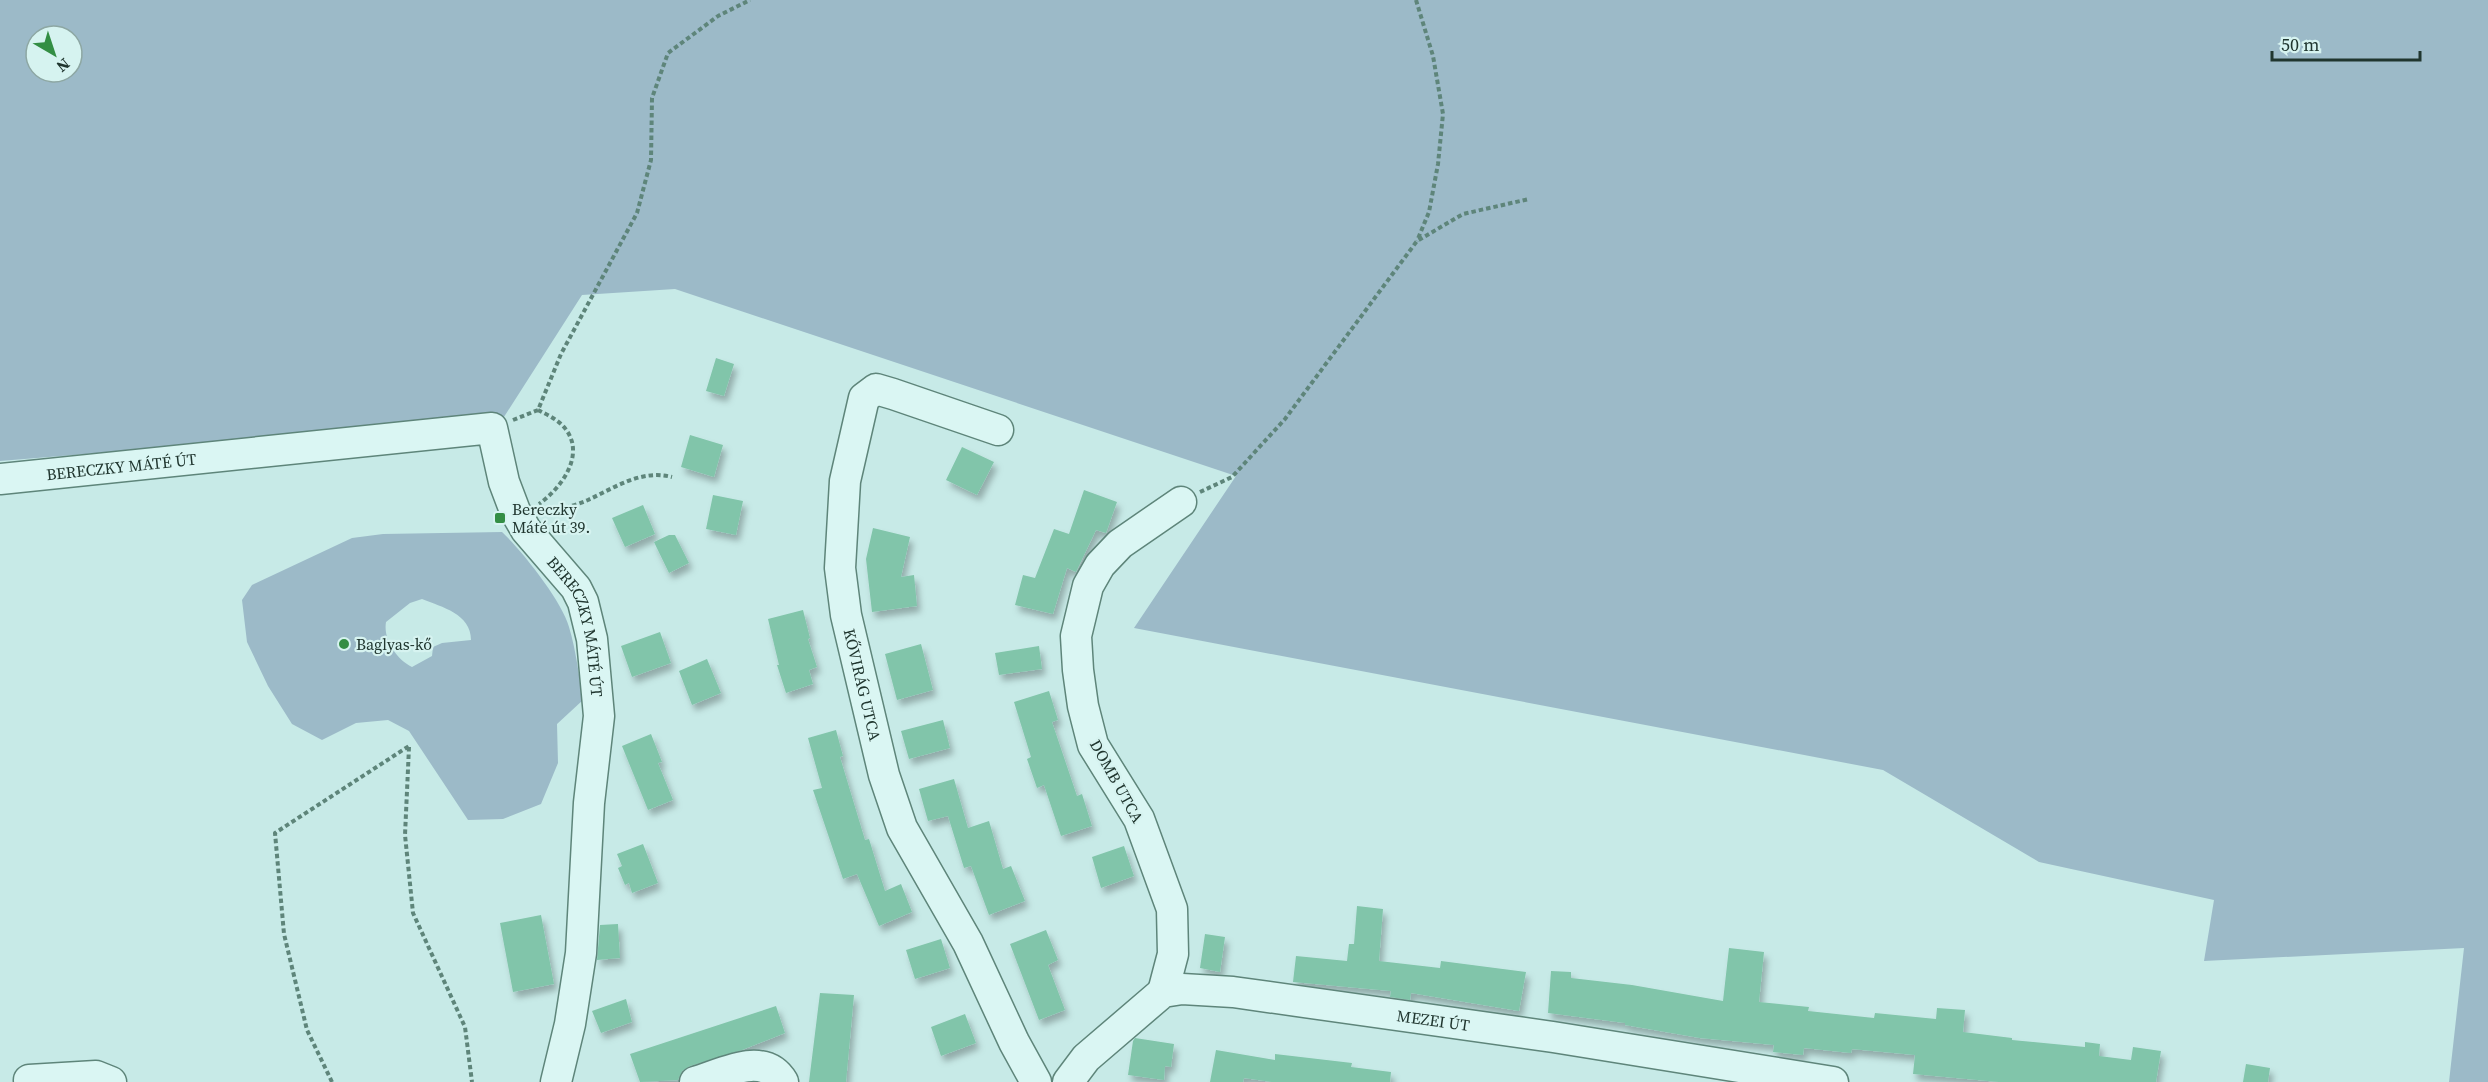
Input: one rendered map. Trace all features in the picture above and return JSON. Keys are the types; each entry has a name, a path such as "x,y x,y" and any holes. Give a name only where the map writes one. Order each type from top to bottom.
{"street":[{"name":"KŐVIRÁG UTCA","path":"998,430 893,394 876,389 870,392 864,398 845,481 840,568 846,615 884,775 902,828 968,943 1014,1042 1036,1082"},
{"name":"BERECZKY MÁTÉ ÚT","path":"0,479 492,428 504,482 518,517 537,544 576,588 583,602 592,639 599,716 589,803 581,953 570,1024 556,1082"},
{"name":"DOMB UTCA","path":"1163,992 1173,954 1172,909 1139,819 1094,745 1083,706 1076,636 1088,586 1100,565 1120,544 1181,502"},
{"name":"MEZEI ÚT","path":"1163,992 1182,989 1233,992 1553,1037 1833,1082"},
{"path":"1068,1082 1093,1051 1163,992"},
{"path":"695,1082 748,1065 762,1065 774,1072 783,1082"},
{"path":"29,1080 96,1076 111,1082"}],"path":[{"path":"492,428 538,410 561,354 637,213 651,160 652,98 668,53 718,16 750,0"},
{"path":"1181,502 1232,477 1248,461 1285,419 1418,241 1429,212 1438,164 1443,114 1433,56 1416,0"},
{"path":"1418,241 1463,214 1529,199"},
{"path":"518,517 546,499 559,486 571,467 573,452 571,438 562,425 538,410"},
{"path":"518,517 548,512 585,501 645,475 672,477"},
{"path":"332,1082 307,1030 287,945 275,832 409,746 405,835 413,913 465,1027 472,1082"}],"shaded area":[{"path":"0,0 2488,0 2488,1082 2449,1082 2464,948 2204,961 2214,900 2039,862 1883,770 1134,628 1236,476 675,289 582,295 502,420 0,461"},
{"path":"502,532 520,551 558,604 569,627 583,700 557,724 558,763 541,804 503,819 468,820 409,731 388,720 356,723 322,740 292,724 268,686 247,642 242,600 252,585 352,538 383,534","holes":["422,599 461,618 470,631 471,640 442,643 433,647 432,656 412,667 392,648 387,635 386,622 410,603"]}],"building":[{"path":"716,358 734,364 724,396 706,391"},
{"path":"690,435 723,445 714,477 681,467"},
{"path":"962,447 994,462 977,495 946,480"},
{"path":"1084,490 1117,502 1106,533 1096,530 1076,572 1067,568 1053,614 1015,605 1023,575 1035,578 1054,529 1069,534"},
{"path":"713,495 743,501 736,535 706,529"},
{"path":"643,505 655,534 625,547 612,518"},
{"path":"873,528 910,537 901,577 914,575 917,606 872,612 866,559"},
{"path":"669,535 675,535 689,563 669,573 654,542"},
{"path":"803,610 810,638 808,639 817,667 809,670 813,684 786,693 777,665 779,665 768,619"},
{"path":"660,632 671,663 632,677 621,646"},
{"path":"921,644 933,690 897,700 885,654"},
{"path":"1039,646 1042,669 999,675 995,653"},
{"path":"707,659 721,693 692,705 679,671"},
{"path":"1049,691 1058,720 1052,722 1077,796 1082,794 1092,826 1061,836 1044,785 1037,788 1027,759 1031,757 1014,702"},
{"path":"943,720 950,748 909,759 901,731"},
{"path":"836,730 843,756 840,757 865,840 869,839 885,891 901,884 912,912 879,926 857,874 843,879 813,790 822,788 808,738"},
{"path":"651,734 662,762 658,763 673,800 648,810 622,746"},
{"path":"954,779 968,828 989,821 1003,869 1011,866 1025,901 989,915 971,866 964,868 948,816 928,821 919,789"},
{"path":"643,844 658,883 632,893 629,883 625,885 618,868 622,866 617,854"},
{"path":"1124,846 1134,876 1101,888 1092,857"},
{"path":"1357,906 1383,909 1379,961 1440,968 1441,961 1526,972 1519,1011 1411,993 1410,1000 1390,997 1391,991 1293,982 1296,956 1347,961 1349,944 1354,944"},
{"path":"541,915 554,984 513,992 500,923"},
{"path":"618,924 620,958 597,960 600,925"},
{"path":"1046,930 1058,960 1048,965 1065,1010 1039,1020 1010,944"},
{"path":"1205,934 1225,937 1220,972 1200,968"},
{"path":"941,939 950,968 915,979 906,950"},
{"path":"1729,948 1764,952 1759,1002 1809,1007 1808,1011 1874,1018 1875,1013 1936,1019 1937,1008 1965,1010 1963,1032 2012,1038 2012,1040 2085,1047 2085,1042 2100,1044 2099,1056 2131,1060 2133,1047 2161,1051 2156,1082 1999,1082 1913,1074 1915,1055 1852,1049 1851,1053 1804,1048 1803,1055 1773,1052 1774,1045 1700,1038 1625,1025 1625,1023 1548,1013 1551,971 1571,972 1571,978 1632,985 1723,1001"},
{"path":"820,993 854,995 846,1082 809,1082"},
{"path":"626,999 632,1022 601,1033 592,1011"},
{"path":"776,1006 785,1033 742,1050 690,1066 682,1071 678,1080 640,1082 630,1054"},
{"path":"965,1014 976,1043 941,1056 931,1027"},
{"path":"1135,1038 1174,1044 1171,1067 1165,1066 1164,1080 1128,1075"},
{"path":"1216,1050 1275,1060 1275,1054 1352,1063 1351,1067 1391,1072 1390,1082 1272,1082 1244,1078 1243,1082 1210,1082"},
{"path":"2246,1064 2270,1068 2268,1082 2243,1082"}],"place":[{"name":"Bereczky Máté út 39.","path":"500,518"},
{"name":"Baglyas-kő","path":"344,644"}]}
